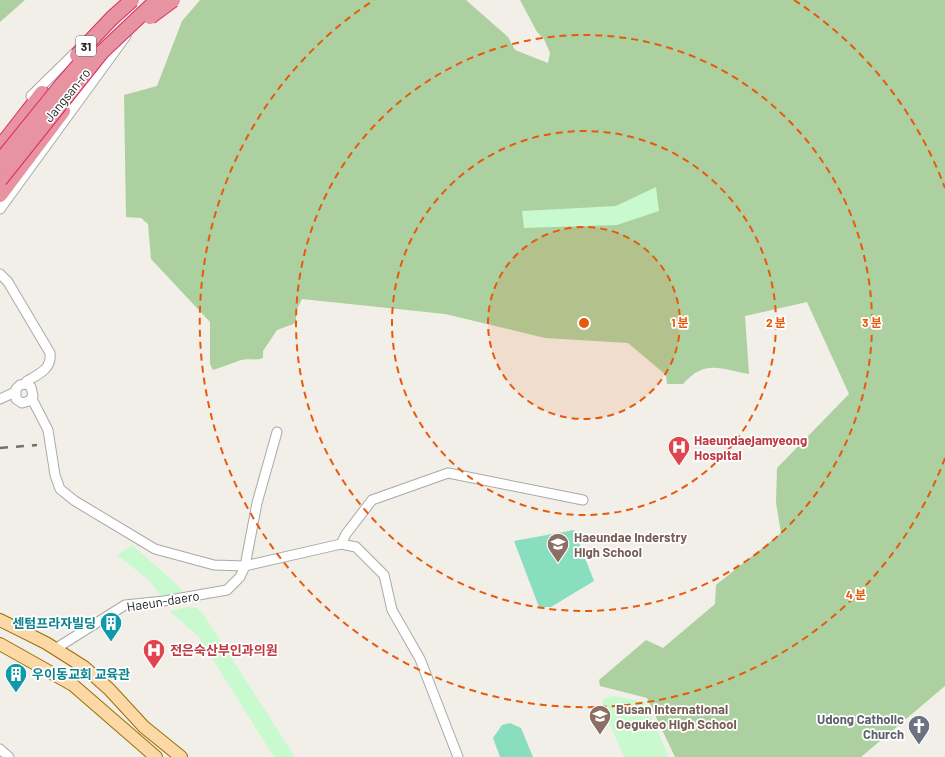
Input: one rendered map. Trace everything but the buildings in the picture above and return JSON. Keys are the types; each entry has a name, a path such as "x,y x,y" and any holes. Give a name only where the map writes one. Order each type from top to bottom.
{"highway":[{"name":"31","path":"0,147 42,93 112,18 132,0"},
{"name":"Jangsan-ro","path":"0,161 64,82 112,28 141,0"},
{"name":"Jangsan-ro","path":"0,180 102,52 157,0"},
{"path":"0,195 106,58 140,24 173,0"}],"main road":[{"path":"0,620 55,649 84,667 109,689 144,727 180,757"},
{"path":"0,644 73,685 156,757"}],"street":[{"path":"0,136 38,88 82,46 125,14 141,0"},
{"path":"0,210 135,24 167,0"},
{"path":"125,14 135,24"},
{"path":"0,274 8,282 50,353 50,362 48,366 27,381 26,384 20,385 15,392 0,400"},
{"path":"26,384 32,390 32,399 48,430 55,474 58,484 66,495 75,502 156,549 214,565 246,566 341,544 356,547 384,575 392,610 420,659 458,757"},
{"path":"15,392 16,399 33,412 40,414"},
{"path":"22,403 32,399"},
{"path":"246,566 257,503 277,432"},
{"path":"341,544 346,534 372,500 448,473 583,500"},
{"name":"Haeun-daero","path":"55,649 125,605 164,601 227,590 240,577 246,566"},
{"path":"0,750 9,757"}],"green space":[{"path":"0,0 25,0 0,22"},
{"path":"200,0 466,0 508,37 515,50 548,63 550,53 544,39 537,32 520,0 945,0 945,686 861,757 675,757 647,698 600,686 599,680 646,640 663,648 715,604 716,585 781,533 776,503 777,468 849,394 807,302 745,316 749,374 721,368 706,369 691,376 683,384 667,384 666,375 628,343 545,338 445,314 302,299 296,311 296,323 277,330 263,351 263,358 241,360 213,370 210,364 210,322 151,259 148,224 141,218 126,217 124,95 157,86 182,21"},
{"path":"656,187 659,211 617,225 524,228 522,211 616,206"},
{"path":"574,530 594,581 551,607 539,607 514,541"},
{"path":"132,545 173,581 183,592 161,596 150,581 117,555"},
{"path":"188,607 197,608 204,615 295,757 274,757 198,636 169,611"},
{"path":"614,696 645,702 669,757 624,757 602,706 604,698"},
{"path":"510,723 521,728 533,757 500,757 493,738 502,725"}],"railway":[{"path":"0,448 37,445"}],"place":[{"name":"Haeundaejamyeong Hospital","path":"679,466"},
{"name":"Haeundae Inderstry High School","path":"558,564"},
{"name":"센텀프라자빌딩","path":"111,642"},
{"name":"전은숙산부인과의원","path":"154,670"},
{"name":"우이동교회 교육관","path":"16,694"},
{"name":"Busan International Oegukeo High School","path":"600,736"},
{"name":"Udong Catholic Church","path":"919,746"}]}
